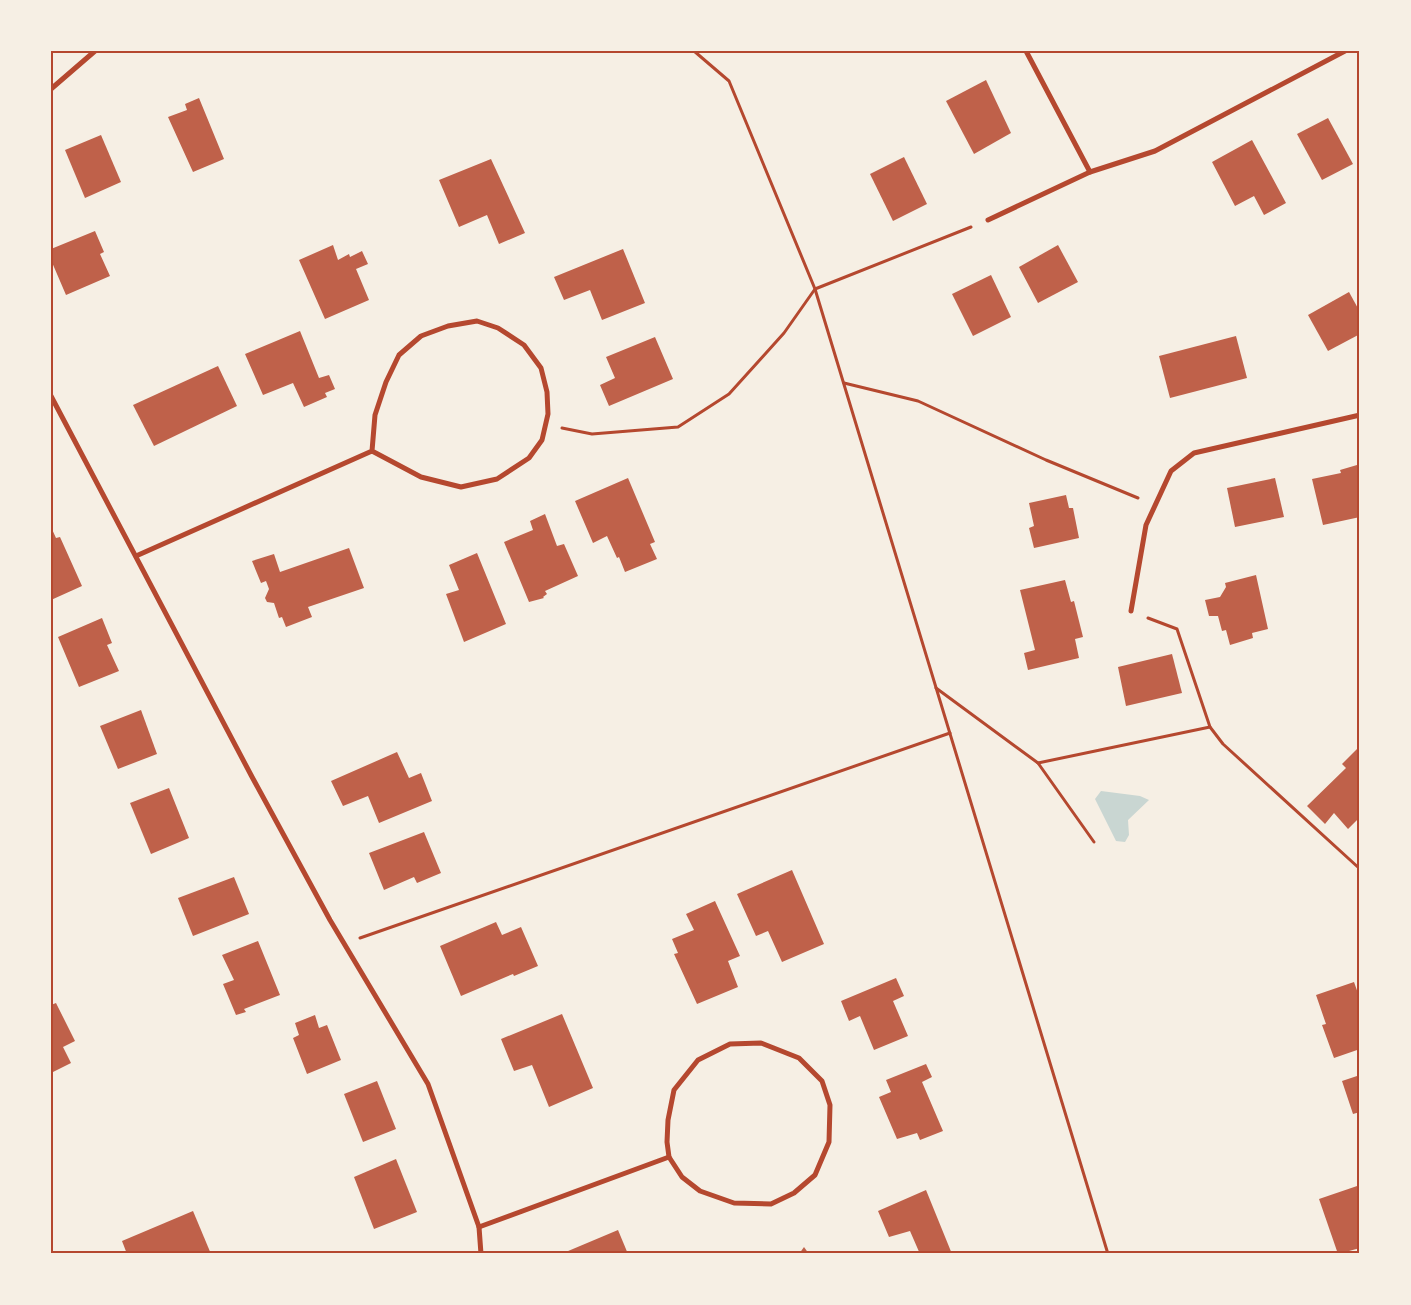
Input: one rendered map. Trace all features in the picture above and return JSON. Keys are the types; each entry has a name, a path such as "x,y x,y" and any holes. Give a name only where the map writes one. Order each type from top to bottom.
{"street":[{"path":"51,89 95,51"},
{"path":"1026,51 1090,172"},
{"path":"988,220 1090,172 1155,151 1346,51"},
{"path":"477,321 498,328 524,345 541,368 547,392 548,414 542,440 529,458 497,479 461,488 422,477 372,450 375,415 386,382 399,355 421,336 448,326 477,321"},
{"path":"51,396 251,776 344,943 428,1084 479,1227 481,1254"},
{"path":"1132,611 1146,525 1171,471 1194,453 1360,415"},
{"path":"136,556 372,450"},
{"path":"761,1043 799,1058 822,1081 830,1105 829,1142 815,1175 794,1193 771,1204 734,1203 700,1191 682,1177 669,1157 667,1142 668,1120 674,1090 698,1060 730,1044 761,1043"},
{"path":"479,1227 669,1157"}],"path":[{"path":"694,51 729,81 815,289 1108,1254"},
{"path":"546,425 592,434 678,427 728,394 784,333 815,289 988,220"},
{"path":"844,383 918,400 1046,460 1155,505"},
{"path":"1132,611 1178,629 1210,727 1222,744 1360,869"},
{"path":"936,688 1038,763 1094,842"},
{"path":"1038,763 1210,727"},
{"path":"344,943 950,732"}],"shaded area":[{"path":"1101,791 1140,796 1149,800 1128,820 1129,835 1125,842 1116,841 1095,799"}],"building":[{"path":"986,80 1011,133 974,154 946,101"},
{"path":"199,98 224,159 193,172 168,117 187,110 185,104"},
{"path":"1328,118 1353,164 1322,180 1297,134"},
{"path":"101,135 121,182 85,198 65,150"},
{"path":"1252,140 1286,203 1264,215 1254,196 1235,206 1212,162"},
{"path":"904,157 927,204 893,221 870,174"},
{"path":"491,159 525,233 499,244 487,215 459,227 439,180"},
{"path":"95,231 104,252 100,254 110,276 66,295 51,260 51,249"},
{"path":"333,245 338,260 349,254 350,257 362,251 368,264 356,269 369,300 325,319 299,260"},
{"path":"1058,245 1078,282 1038,303 1019,267"},
{"path":"623,249 645,303 602,320 590,290 564,300 554,277"},
{"path":"991,275 1011,317 973,336 952,294"},
{"path":"1349,292 1360,312 1360,334 1328,351 1308,315"},
{"path":"300,331 319,378 329,375 335,389 325,393 327,397 304,407 293,383 263,395 245,354"},
{"path":"1236,336 1247,378 1170,398 1159,356"},
{"path":"655,337 673,379 609,406 600,385 615,378 606,357"},
{"path":"218,366 237,406 154,446 133,405"},
{"path":"1357,465 1360,479 1360,517 1323,525 1312,479 1341,473 1340,470"},
{"path":"628,478 655,542 650,544 657,559 625,572 607,536 593,543 575,501"},
{"path":"1275,478 1284,517 1235,527 1227,488"},
{"path":"1066,495 1069,508 1073,508 1079,538 1034,548 1029,528 1034,526 1029,503"},
{"path":"545,514 557,546 564,544 578,576 545,591 547,594 544,598 529,602 504,542 533,530 530,521"},
{"path":"51,527 56,538 60,537 82,586 51,600"},
{"path":"349,548 364,588 308,607 312,617 286,627 282,617 279,618 274,603 267,602 265,598 269,589 266,581 261,583 252,561 274,554 280,572"},
{"path":"477,553 506,624 464,642 446,594 459,590 449,565"},
{"path":"1256,575 1268,629 1252,633 1253,638 1230,645 1226,630 1222,631 1218,616 1209,616 1205,600 1220,597 1226,587 1225,583"},
{"path":"1065,580 1071,602 1074,601 1083,637 1075,639 1079,658 1028,670 1024,653 1035,650 1020,590"},
{"path":"102,618 112,643 107,645 119,671 79,687 58,637"},
{"path":"1172,654 1182,693 1126,706 1118,667"},
{"path":"141,710 157,754 118,769 100,726"},
{"path":"1360,746 1360,817 1348,829 1334,813 1325,824 1307,806 1346,768 1342,764"},
{"path":"397,752 409,778 421,773 432,801 379,823 368,796 343,806 331,781"},
{"path":"169,788 189,838 151,854 130,803"},
{"path":"424,832 441,873 417,883 414,877 384,890 369,853"},
{"path":"792,870 824,944 782,962 768,931 756,936 737,894"},
{"path":"234,877 249,914 193,936 178,898"},
{"path":"715,901 740,956 728,961 738,987 697,1004 674,954 678,953 672,939 694,930 686,914"},
{"path":"496,922 502,935 521,927 538,966 514,976 513,974 461,996 440,946"},
{"path":"258,941 280,995 244,1009 246,1012 236,1015 223,984 234,980 222,955"},
{"path":"896,978 904,996 893,1001 908,1036 874,1050 860,1016 849,1021 841,1001"},
{"path":"1354,982 1360,999 1360,1049 1334,1058 1322,1025 1326,1024 1316,995"},
{"path":"56,1003 75,1041 63,1047 71,1063 51,1073 51,1005"},
{"path":"562,1014 593,1088 549,1107 532,1065 514,1071 501,1039"},
{"path":"315,1015 319,1028 327,1025 341,1060 307,1074 293,1038 299,1035 295,1023"},
{"path":"926,1064 932,1077 922,1082 943,1131 920,1140 917,1133 897,1139 879,1097 891,1092 886,1080"},
{"path":"1360,1075 1360,1112 1353,1114 1342,1081"},
{"path":"377,1081 396,1129 363,1142 344,1094"},
{"path":"396,1159 417,1212 374,1229 354,1177"},
{"path":"1360,1185 1360,1248 1338,1254 1319,1199"},
{"path":"926,1190 952,1254 920,1254 910,1231 889,1237 878,1211"},
{"path":"193,1211 211,1254 127,1254 122,1241"},
{"path":"618,1230 628,1254 561,1254"},
{"path":"804,1247 809,1254 799,1254"}]}
